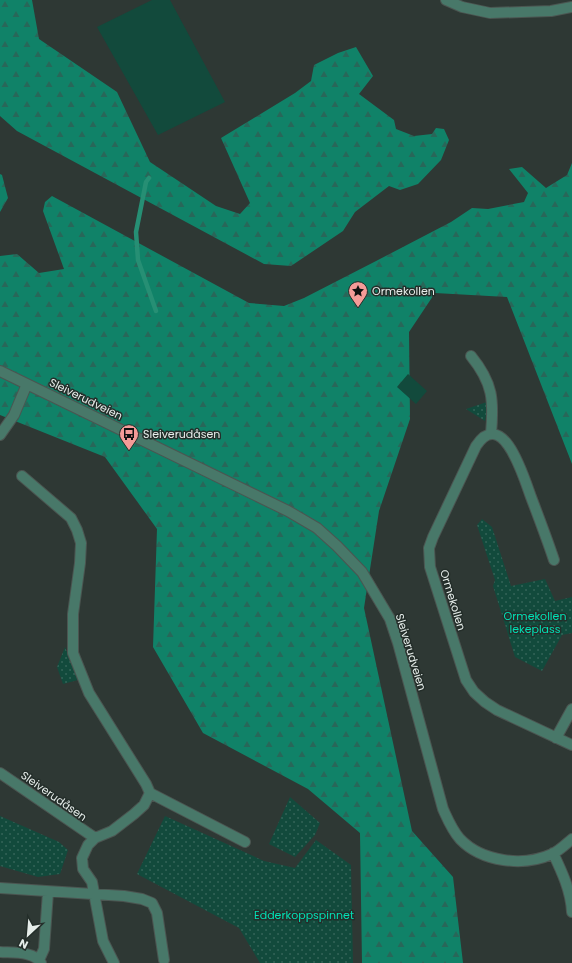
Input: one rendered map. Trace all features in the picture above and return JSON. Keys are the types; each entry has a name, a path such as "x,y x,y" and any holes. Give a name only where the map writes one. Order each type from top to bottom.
{"street":[{"path":"446,0 462,7 490,13 551,12 572,7"},
{"path":"471,356 486,378 490,392 492,416 491,434 498,436 506,442 514,453 541,521 554,560"},
{"name":"Sleiverudveien","path":"0,371 288,511 317,528 362,572 390,619 398,643 443,809 451,827 461,840 477,851 491,857 507,860 537,859 553,853 572,840"},
{"path":"0,435 14,415 27,384"},
{"name":"Ormekollen","path":"491,434 481,439 476,446 433,537 429,548 430,567 460,664 466,680 474,692 497,710 572,745"},
{"path":"22,476 71,518 77,530 81,543 80,563 73,614 73,653 89,693 146,784 150,793 245,842"},
{"path":"556,738 572,708"},
{"name":"Sleiverudåsen","path":"0,773 95,838"},
{"path":"114,963 104,941 92,882 83,869 82,858 88,845 95,838 112,831 134,814 144,805 150,793"},
{"path":"553,853 564,875 572,900 572,912"},
{"path":"0,888 124,896 142,899 152,903 157,913 164,960"},
{"path":"0,952 28,954 40,961 44,949 48,892"}],"green space":[{"path":"0,0 32,0 39,39 117,92 150,162 216,206 240,214 250,203 221,138 295,93 311,81 314,65 338,53 356,47 373,76 359,94 394,120 396,129 414,136 432,134 436,128 444,129 449,140 441,160 418,184 400,190 389,186 355,212 343,231 291,266 264,264 17,131 0,116"},
{"path":"152,0 170,0 225,102 158,135 97,27"},
{"path":"572,163 572,464 507,297 435,293 409,332 410,419 379,511 364,608 412,831 453,877 463,963 362,963 360,833 308,789 203,733 153,647 157,529 105,457 0,415 0,256 17,254 39,273 64,269 43,211 45,202 52,196 249,303 284,306 304,298 451,222 472,208 488,209 524,202 528,193 509,169 522,167 546,188 567,175"},
{"path":"0,174 2,175 8,198 0,212"},
{"path":"408,374 427,391 416,404 397,387"},
{"path":"487,402 485,421 466,409"},
{"name":"Ormekollen lekeplass","path":"482,519 492,527 511,586 545,579 555,601 572,597 572,633 562,635 542,671 515,657 493,586 495,580 477,525"},
{"path":"65,647 78,680 63,684 57,667"},
{"path":"290,797 320,823 315,835 295,857 269,844"},
{"path":"0,816 59,842 68,850 60,874 38,877 0,866"},
{"name":"Edderkoppspinnet","path":"165,816 264,861 295,868 316,840 351,865 353,963 260,963 239,928 137,874"}],"waterway":[{"path":"149,178 146,182 136,232 138,260 156,311"}],"place":[{"name":"Ormekollen","path":"358,308"},
{"name":"Sleiverudåsen","path":"129,451"}]}
